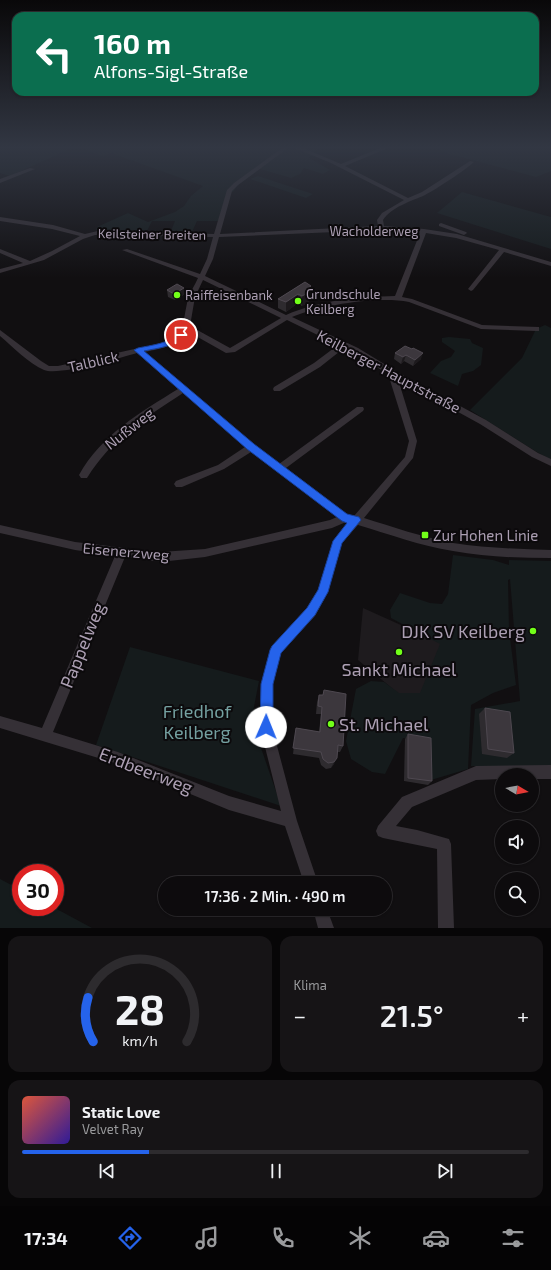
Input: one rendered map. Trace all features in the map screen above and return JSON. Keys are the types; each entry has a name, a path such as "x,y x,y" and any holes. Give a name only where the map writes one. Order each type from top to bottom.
{"street":[{"path":"229,191 210,259 192,297 186,327 229,351 235,350 287,317 301,311 345,302 398,298 410,300 481,327 536,329"},
{"path":"391,191 408,200"},
{"path":"382,228 380,220 384,214 427,191"},
{"path":"0,219 53,226 84,236"},
{"name":"Wacholderweg","path":"441,225 551,260"},
{"name":"Wacholderweg","path":"217,236 382,228 424,231 457,236 551,264"},
{"path":"398,298 424,231"},
{"name":"Keilsteiner Breiten","path":"0,271 49,255 84,236 102,232 217,236"},
{"path":"471,289 503,249"},
{"name":"Keilberger Hauptstraße","path":"125,250 201,277 355,350 396,375 483,422 535,455 551,463"},
{"path":"0,251 29,262"},
{"name":"Talblick","path":"2,336 38,363 53,369 58,369 168,344 176,340 186,327"},
{"path":"277,389 317,364 343,345"},
{"path":"138,350 250,446 350,519 452,547 504,553 551,554"},
{"path":"309,876 290,821 266,727 267,684 276,650 311,612 323,592 338,541 350,519 409,458 413,441 393,378 396,375"},
{"name":"Nußweg","path":"84,475 98,453 116,434 183,390"},
{"path":"280,468 360,408"},
{"path":"179,484 221,467 250,446"},
{"name":"Eisenerzweg","path":"0,529 75,546 160,557 205,553 350,519"},
{"name":"Pappelweg","path":"45,736 121,553"},
{"name":"Erdbeerweg","path":"0,722 118,758 229,803 290,821"},
{"path":"446,928 444,844 417,837 383,832 406,802 476,773 551,772"},
{"path":"322,916 326,928"}],"shaded area":[{"name":"Sankt Michael","path":"363,608 443,644 416,708 358,660"}],"green space":[{"path":"197,191 228,191 220,221 197,221 192,232 171,231 175,221 152,221 147,231 96,230 97,227 128,213 148,222 175,212 184,206 191,196"},
{"path":"286,191 305,191 313,194 306,198"},
{"path":"462,192 551,217 551,249 437,213"},
{"path":"545,325 551,328 551,460 470,410 522,358 536,329"},
{"path":"449,337 470,339 472,343 483,348 481,365 473,371 462,374 458,386 430,373 441,361 451,357 455,351 442,342 442,338"},
{"path":"453,555 493,560 509,565 509,560 551,561 551,766 471,766 475,709 520,701 510,579 508,580 509,630 516,685 493,693 471,705 468,769 431,780 429,741 403,738 385,774 372,772 351,759 346,741 356,689 371,681 384,682 399,693 420,693 440,644 391,618 390,610 400,593 430,603 442,604 448,594"},
{"name":"Friedhof Keilberg","path":"130,647 259,681 252,717 261,725 260,745 281,806 96,745"},
{"path":"0,879 12,885 12,916 64,916 64,913 92,928 0,928"}],"building":[{"path":"305,282 311,286 305,290 310,292 302,296 298,294 286,302 278,299"},
{"path":"177,284 184,288 174,294 167,290"},
{"path":"405,346 423,353 415,360 406,355 403,357 395,353"},
{"name":"St. Michael","path":"324,690 346,694 343,746 338,745 337,758 334,762 328,763 323,759 321,752 293,748 296,728 320,732 322,707 318,706 319,695 323,695"},
{"path":"485,708 510,712 514,753 488,749"},
{"path":"408,734 431,738 432,781 408,778"}],"place":[{"name":"Raiffeisenbank","path":"177,295"},
{"name":"Grundschule Keilberg","path":"298,301"},
{"name":"Zur Hohen Linie","path":"425,535"},
{"name":"DJK SV Keilberg","path":"533,631"},
{"name":"Sankt Michael","path":"399,652"},
{"name":"St. Michael","path":"331,724"}],"route":[{"path":"181,335 176,340 168,344 138,350 250,446 345,518 356,520 338,541 323,592 311,612 294,628 276,650 267,684 266,727"}]}
